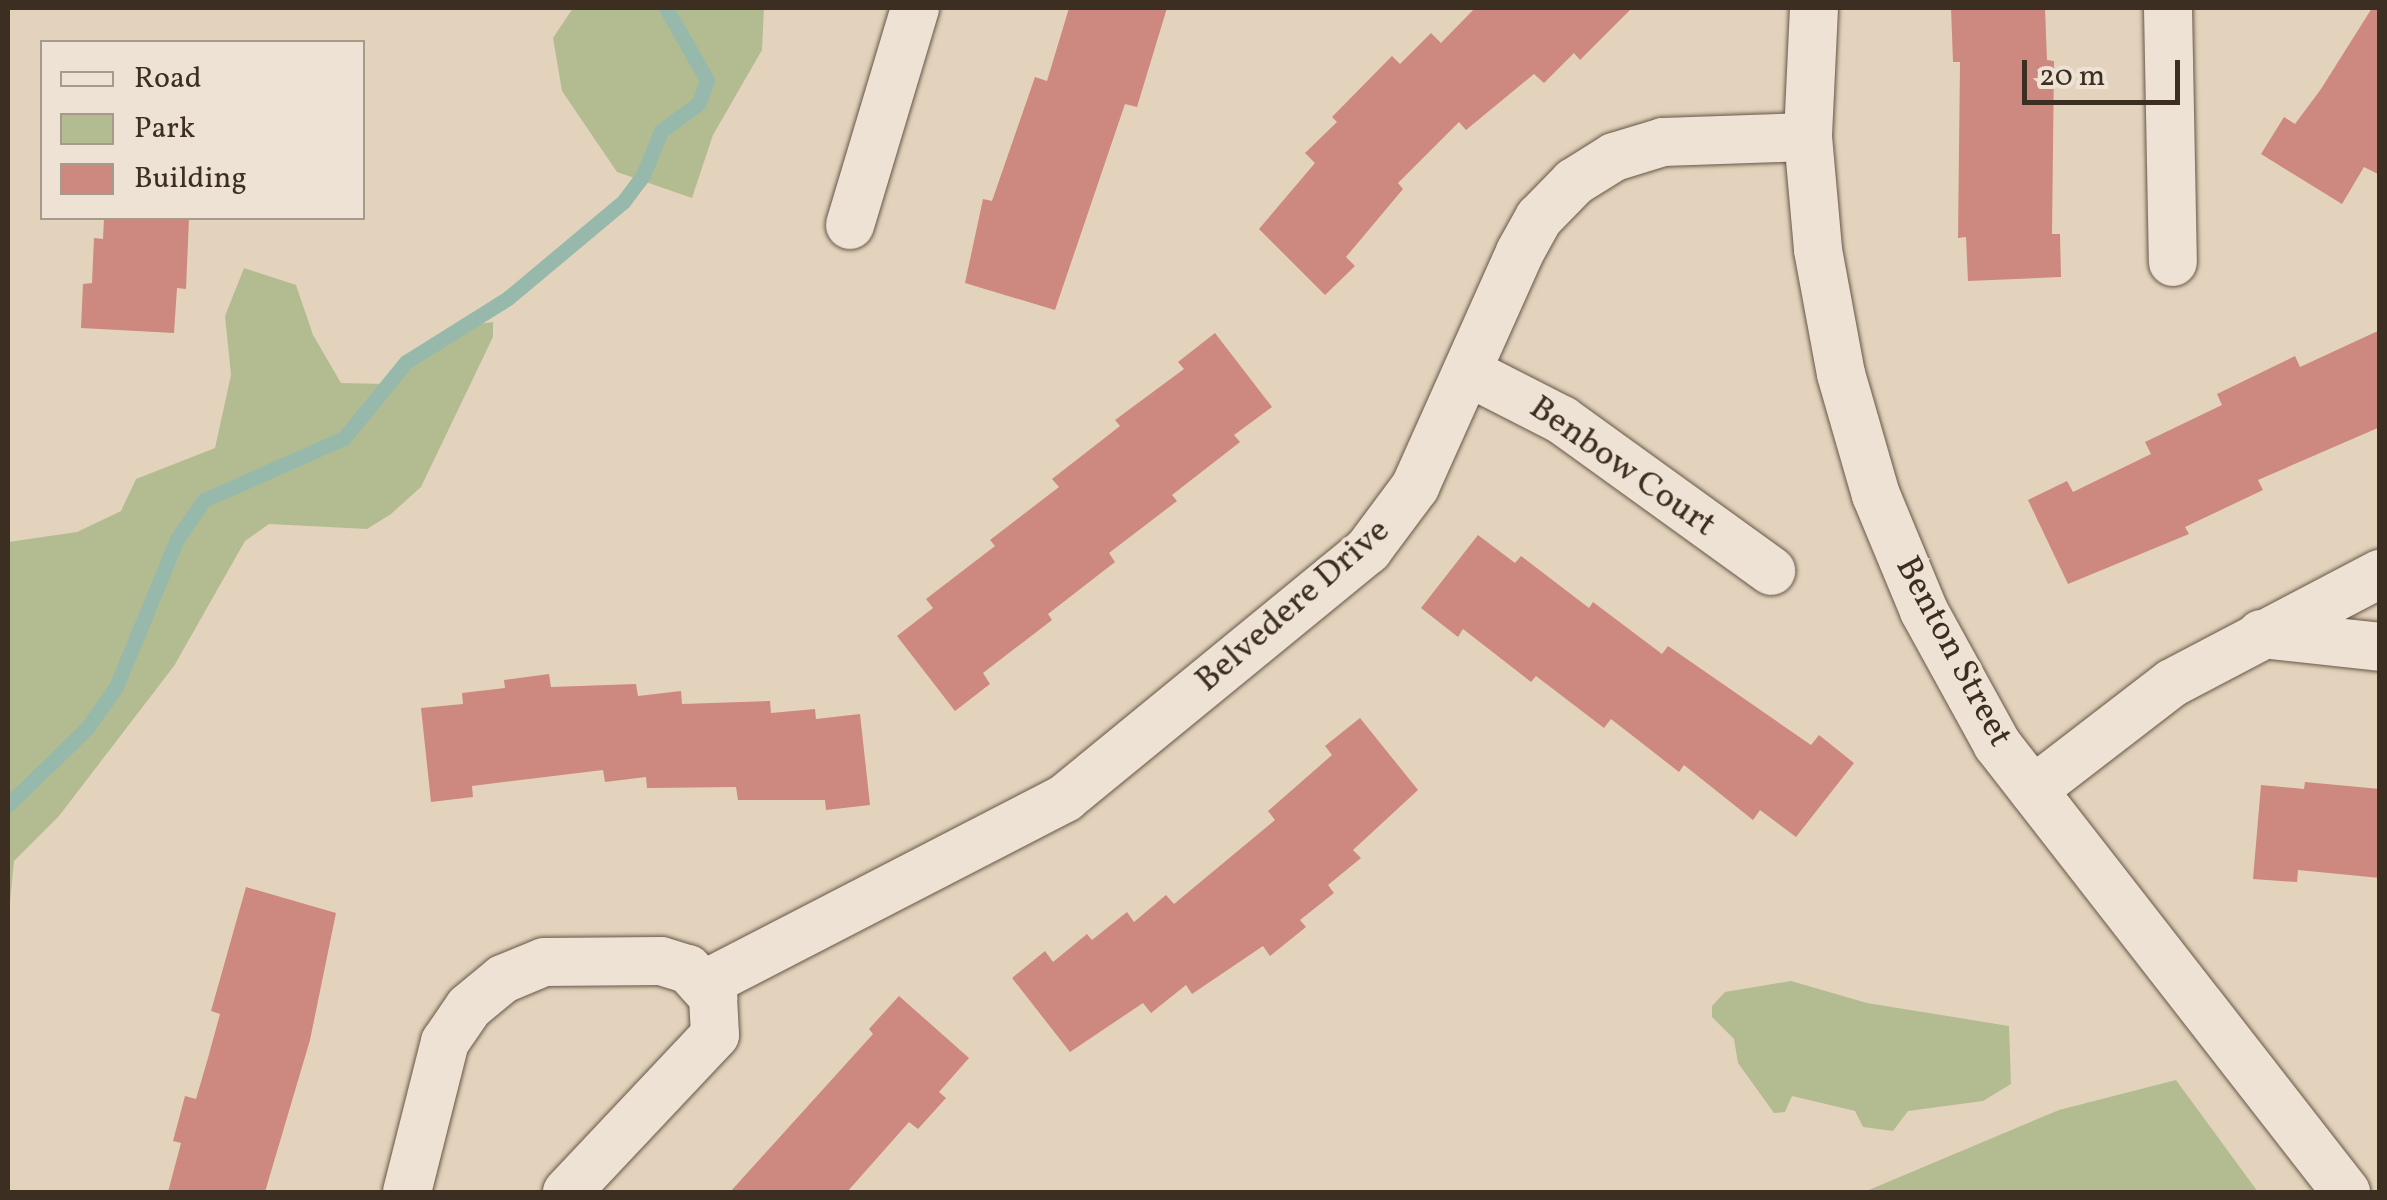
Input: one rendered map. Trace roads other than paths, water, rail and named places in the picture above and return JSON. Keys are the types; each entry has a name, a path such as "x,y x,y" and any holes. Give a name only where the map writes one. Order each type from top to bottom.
{"street":[{"path":"850,225 914,8"},
{"name":"Benton Street","path":"1814,8 1808,137 1818,250 1841,374 1876,495 1924,611 1997,744 2346,1192"},
{"path":"2168,8 2173,262"},
{"name":"Belvedere Drive","path":"705,984 1064,798 1368,550 1414,487 1539,218 1592,169 1663,142 1808,137"},
{"name":"Benbow Court","path":"1468,372 1562,420 1771,572"},
{"path":"2033,790 2136,708 2261,634 2380,574"},
{"path":"2261,634 2380,648"},
{"path":"406,1192 444,1042 469,1007 503,979 544,962 603,959 674,963 705,984 718,1019 715,1035 568,1192"}],"waterway":[{"path":"8,805 87,728 116,687 177,539 204,500 344,438 406,362 508,298 623,202 643,175 661,131 699,103 707,80 666,8"}]}
